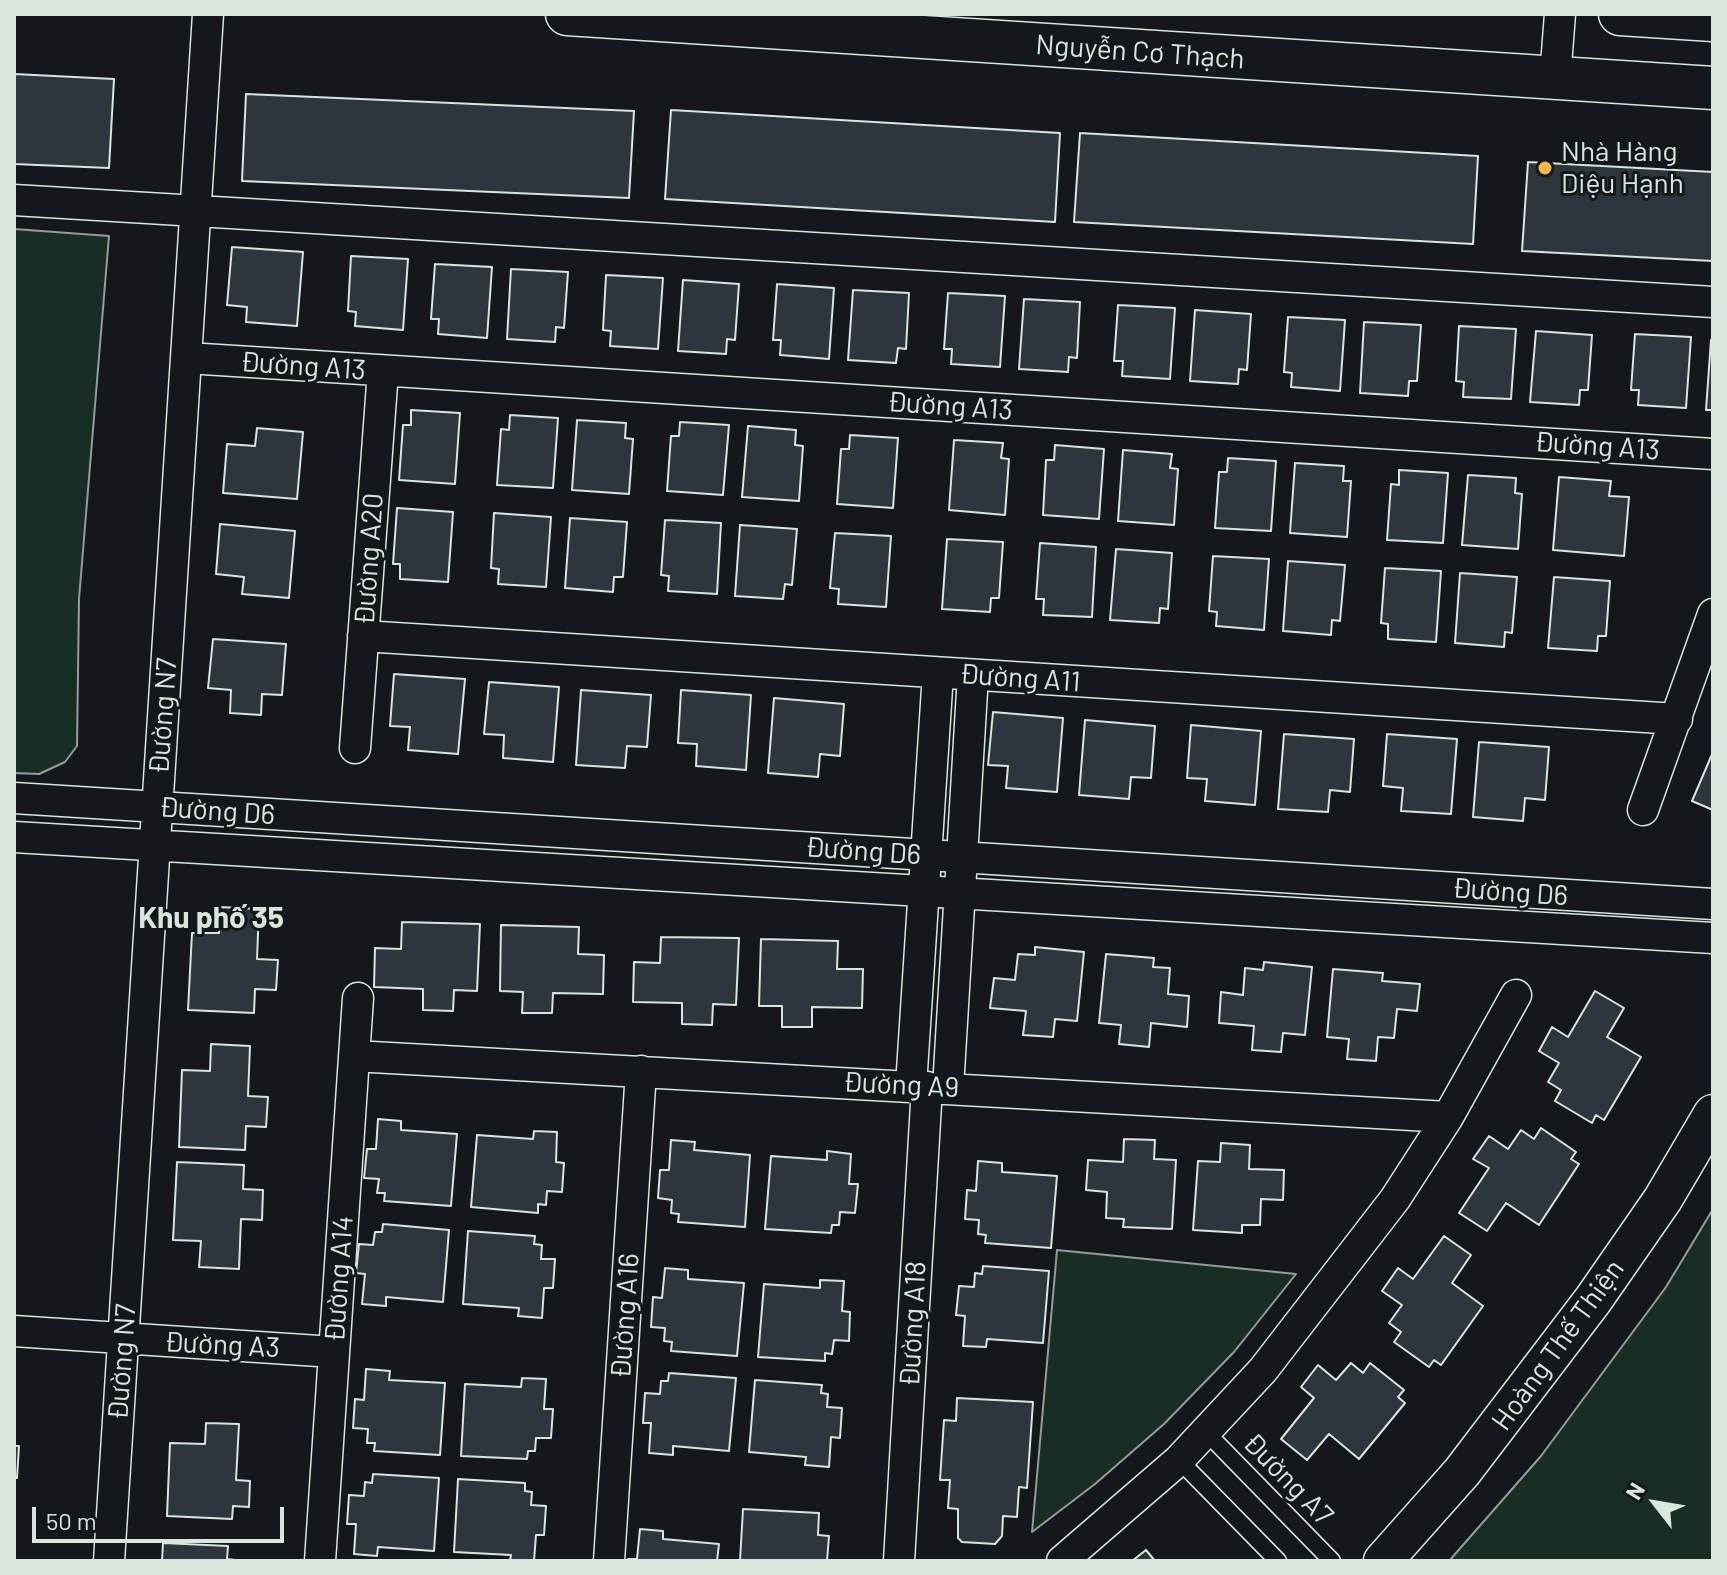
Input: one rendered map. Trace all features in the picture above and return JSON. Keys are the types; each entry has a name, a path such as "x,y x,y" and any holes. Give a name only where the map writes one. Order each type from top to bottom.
{"main road":[{"name":"Nguyễn Cơ Thạch","path":"567,14 1713,88"},
{"path":"1620,14 1713,20"}],"street":[{"name":"Đường N7","path":"109,1561 208,14"},
{"path":"1555,78 1560,14"},
{"path":"14,200 1713,302"},
{"name":"Đường A13","path":"187,358 1713,454"},
{"name":"Đường A20","path":"355,748 383,371"},
{"path":"1643,810 1713,614"},
{"name":"Đường A11","path":"363,636 1677,719"},
{"name":"Đường A18","path":"899,1561 928,1087 923,891 938,673"},
{"name":"Đường A18","path":"928,1087 960,893 973,675"},
{"name":"Đường D6","path":"14,798 1713,904"},
{"name":"Đường D6","path":"14,837 1713,938"},
{"path":"1062,1561 1179,1460 1263,1370 1395,1199 1448,1117 1516,995"},
{"name":"Đường A14","path":"320,1561 358,998"},
{"name":"Đường A9","path":"354,1056 1448,1117"},
{"name":"Đường A16","path":"609,1561 641,1071"},
{"name":"Hoàng Thế Thiện","path":"1383,1561 1462,1472 1576,1324 1663,1199 1713,1114"},
{"name":"Đường A3","path":"14,1331 334,1352"}],"lane":[{"name":"Đường A7","path":"1207,1433 1332,1561"},
{"path":"1179,1460 1278,1561"}],"green space":[{"path":"14,229 109,236 79,599 77,746 65,762 39,774 14,773"},
{"path":"1713,1209 1713,1561 1449,1561 1541,1456 1666,1287"},
{"path":"1057,1250 1296,1274 1234,1352 1164,1424 1095,1484 1032,1532"}],"building":[{"path":"14,74 114,79 109,168 14,164"},
{"path":"246,94 634,111 629,198 242,181"},
{"path":"671,110 1060,133 1055,222 665,199"},
{"path":"1080,133 1478,156 1473,244 1074,222"},
{"path":"1528,162 1713,172 1713,261 1522,251"},
{"path":"232,247 303,252 297,326 246,322 247,307 227,305"},
{"path":"351,256 408,259 403,330 355,326 356,312 348,311"},
{"path":"435,264 492,267 487,338 438,334 439,319 431,319"},
{"path":"511,269 568,272 564,328 556,327 555,342 507,339"},
{"path":"606,275 663,278 658,349 610,346 611,331 603,330"},
{"path":"683,280 739,284 735,340 727,339 726,354 678,351"},
{"path":"777,284 834,288 829,359 780,355 781,340 773,340"},
{"path":"853,290 909,293 906,349 898,348 896,363 848,360"},
{"path":"948,293 1005,296 1000,367 951,364 952,349 944,349"},
{"path":"1024,299 1080,302 1077,358 1069,357 1068,372 1019,369"},
{"path":"1118,305 1175,308 1170,379 1122,376 1123,361 1114,361"},
{"path":"1195,310 1251,314 1247,370 1239,369 1238,384 1190,381"},
{"path":"1288,317 1345,320 1340,391 1291,387 1292,373 1284,372"},
{"path":"1364,322 1421,325 1417,381 1409,381 1408,396 1360,393"},
{"path":"1459,326 1516,329 1511,399 1463,397 1464,382 1456,381"},
{"path":"1536,331 1592,335 1588,390 1580,390 1579,405 1530,402"},
{"path":"1635,334 1691,337 1686,408 1638,405 1639,390 1631,390"},
{"path":"1711,340 1713,410 1706,410"},
{"path":"411,410 460,413 455,484 399,480 403,425 411,425"},
{"path":"510,415 558,418 553,488 497,485 501,429 509,430"},
{"path":"577,420 626,423 625,438 633,439 629,494 572,490"},
{"path":"680,422 729,425 723,495 667,491 671,436 679,436"},
{"path":"748,426 796,430 795,445 803,446 799,501 742,497"},
{"path":"257,428 303,432 297,499 223,493 227,444 255,446"},
{"path":"850,435 898,438 893,508 837,504 841,449 849,449"},
{"path":"954,440 1003,443 1001,458 1009,459 1005,515 949,510"},
{"path":"1055,445 1104,449 1099,519 1043,515 1046,460 1054,460"},
{"path":"1123,450 1172,454 1170,468 1178,469 1174,525 1118,521"},
{"path":"1228,458 1276,461 1271,531 1215,528 1219,472 1227,472"},
{"path":"1295,463 1344,466 1343,481 1351,481 1347,537 1290,533"},
{"path":"1399,470 1448,473 1443,543 1387,540 1391,484 1399,485"},
{"path":"1468,475 1516,478 1515,493 1522,494 1518,549 1462,545"},
{"path":"1559,477 1611,481 1609,496 1629,497 1624,556 1553,550"},
{"path":"397,508 453,512 448,582 400,579 400,564 393,564"},
{"path":"494,513 551,517 546,587 498,584 499,569 491,568"},
{"path":"570,518 627,522 623,577 614,577 613,592 565,588"},
{"path":"665,520 721,523 717,594 668,591 669,576 661,575"},
{"path":"220,524 295,531 289,598 242,594 244,577 216,574"},
{"path":"740,525 797,529 792,585 785,584 783,599 735,596"},
{"path":"835,533 891,536 886,607 838,604 839,589 830,588"},
{"path":"947,539 1003,542 999,598 991,598 990,612 942,609"},
{"path":"1040,543 1096,547 1092,617 1043,615 1044,599 1036,599"},
{"path":"1116,549 1172,553 1168,609 1160,608 1159,623 1110,620"},
{"path":"1213,556 1269,559 1264,630 1216,626 1217,612 1209,611"},
{"path":"1288,561 1345,565 1340,621 1332,620 1331,635 1283,631"},
{"path":"1385,568 1441,571 1436,642 1388,639 1388,624 1381,623"},
{"path":"1460,573 1517,577 1512,633 1505,632 1504,647 1455,643"},
{"path":"1554,577 1610,581 1606,636 1598,636 1597,651 1548,648"},
{"path":"213,639 286,644 282,695 262,694 261,715 230,713 231,690 208,688"},
{"path":"394,674 465,679 458,754 408,750 410,727 390,726"},
{"path":"489,682 559,687 553,762 503,758 504,735 484,734"},
{"path":"581,690 651,695 647,747 627,746 625,768 576,765"},
{"path":"681,690 751,695 746,770 696,766 697,744 678,743"},
{"path":"774,698 844,704 840,756 820,754 818,777 768,773"},
{"path":"993,712 1063,718 1057,792 1006,788 1008,766 988,765"},
{"path":"1085,720 1155,726 1151,778 1131,777 1129,799 1079,795"},
{"path":"1191,725 1261,731 1255,805 1205,801 1207,779 1187,778"},
{"path":"1284,734 1354,739 1350,792 1330,790 1328,812 1278,809"},
{"path":"1387,734 1457,739 1451,814 1401,811 1403,788 1383,786"},
{"path":"1479,742 1549,747 1545,800 1525,798 1523,821 1473,817"},
{"path":"1713,752 1713,810 1692,801"},
{"path":"220,907 259,909 257,959 278,960 276,990 255,989 254,1013 188,1010 192,933 219,933"},
{"path":"402,922 480,924 477,991 454,990 453,1011 423,1010 423,989 374,987 375,948 401,949"},
{"path":"501,925 579,927 578,954 604,955 603,994 553,993 552,1013 522,1013 523,992 500,991"},
{"path":"661,937 739,938 736,1005 713,1004 712,1025 682,1024 682,1003 633,1002 634,962 660,963"},
{"path":"761,939 838,941 837,969 863,969 862,1008 812,1007 812,1027 782,1027 782,1006 759,1006"},
{"path":"1035,947 1084,952 1077,1021 1055,1019 1053,1037 1023,1035 1026,1011 990,1008 994,978 1015,980 1018,954 1035,955"},
{"path":"1106,954 1154,958 1153,967 1170,968 1168,994 1189,996 1187,1027 1151,1023 1149,1047 1119,1044 1121,1025 1099,1023"},
{"path":"1264,962 1312,967 1305,1035 1283,1033 1281,1052 1252,1050 1254,1026 1219,1023 1221,992 1243,995 1245,968 1263,970"},
{"path":"1333,969 1383,973 1382,981 1420,984 1417,1011 1397,1009 1394,1038 1378,1037 1376,1061 1347,1059 1349,1039 1327,1037"},
{"path":"1595,991 1624,1008 1607,1037 1641,1057 1604,1120 1596,1115 1592,1123 1555,1101 1561,1090 1548,1082 1559,1063 1539,1051 1552,1027 1568,1037"},
{"path":"211,1044 250,1046 248,1096 268,1097 266,1127 246,1126 245,1150 179,1147 182,1070 210,1071"},
{"path":"378,1119 401,1121 401,1130 457,1134 451,1206 384,1201 385,1193 377,1193 379,1179 364,1178 367,1149 376,1149"},
{"path":"1541,1128 1576,1152 1571,1159 1579,1164 1539,1225 1506,1203 1487,1231 1459,1213 1489,1168 1473,1159 1489,1136 1508,1149 1521,1130 1534,1139"},
{"path":"534,1131 557,1132 556,1162 564,1163 562,1192 547,1191 546,1205 538,1204 538,1213 471,1207 477,1135 533,1139"},
{"path":"1124,1139 1155,1140 1154,1159 1176,1160 1172,1229 1123,1227 1124,1219 1106,1218 1107,1192 1086,1190 1088,1160 1123,1162"},
{"path":"671,1140 695,1142 694,1150 750,1155 745,1227 678,1222 679,1214 671,1213 672,1200 658,1198 660,1170 669,1170"},
{"path":"1221,1143 1250,1145 1249,1169 1284,1170 1283,1200 1261,1199 1260,1225 1242,1225 1242,1233 1193,1230 1198,1161 1220,1162"},
{"path":"827,1151 851,1154 849,1184 858,1184 855,1213 840,1212 839,1225 832,1225 831,1233 765,1229 771,1156 827,1160"},
{"path":"978,1161 1002,1163 1002,1172 1057,1176 1051,1248 985,1243 986,1235 978,1234 979,1220 965,1219 967,1190 976,1191"},
{"path":"177,1162 244,1165 243,1189 263,1190 262,1220 241,1219 239,1269 199,1267 201,1241 173,1240"},
{"path":"383,1224 449,1230 443,1302 386,1297 386,1306 362,1304 365,1274 356,1273 359,1244 373,1245 375,1232 382,1232"},
{"path":"468,1231 535,1236 534,1244 542,1245 541,1259 555,1259 553,1288 544,1288 542,1318 518,1316 519,1308 463,1304"},
{"path":"1444,1236 1471,1255 1452,1283 1483,1306 1441,1365 1434,1360 1429,1367 1394,1342 1401,1332 1389,1323 1402,1305 1382,1291 1398,1268 1413,1279"},
{"path":"983,1266 1049,1271 1043,1343 987,1339 986,1347 963,1346 965,1316 956,1315 959,1286 974,1287 975,1273 982,1274"},
{"path":"665,1268 688,1270 688,1279 744,1283 737,1356 671,1351 672,1342 664,1341 665,1328 651,1327 653,1297 662,1298"},
{"path":"820,1280 844,1281 842,1311 850,1312 849,1341 834,1340 832,1354 825,1353 825,1361 758,1357 764,1284 820,1288"},
{"path":"1351,1363 1363,1373 1370,1363 1404,1390 1398,1397 1405,1403 1359,1459 1329,1434 1307,1460 1281,1439 1314,1398 1301,1387 1318,1365 1336,1380"},
{"path":"366,1369 390,1371 389,1380 445,1383 440,1455 374,1451 375,1443 367,1443 368,1429 353,1428 355,1399 364,1400"},
{"path":"669,1373 736,1378 729,1451 673,1446 673,1455 649,1453 651,1423 643,1423 645,1393 660,1394 661,1381 668,1381"},
{"path":"522,1378 546,1379 544,1409 553,1409 551,1438 536,1438 535,1451 528,1451 527,1459 461,1456 465,1384 521,1387"},
{"path":"755,1380 822,1385 821,1393 828,1394 827,1407 842,1408 840,1438 831,1437 829,1467 805,1465 806,1457 749,1452"},
{"path":"957,1398 1033,1402 1027,1488 1019,1487 1017,1517 1003,1516 1002,1536 995,1544 962,1542 958,1538 958,1509 948,1508 950,1480 940,1480 944,1420 956,1421"},
{"path":"206,1423 239,1424 236,1480 250,1481 249,1507 233,1506 232,1519 167,1516 170,1443 205,1444"},
{"path":"14,1446 19,1446 17,1478 14,1478"},
{"path":"373,1474 439,1478 434,1551 378,1547 377,1556 354,1554 356,1524 347,1524 349,1495 364,1496 365,1482 372,1483"},
{"path":"458,1479 525,1483 525,1491 532,1492 531,1505 546,1506 544,1535 536,1535 534,1561 510,1561 511,1555 454,1552"},
{"path":"743,1509 819,1513 818,1535 829,1536 827,1561 740,1561"},
{"path":"640,1529 663,1531 663,1539 719,1544 717,1561 628,1561 637,1559"},
{"path":"163,1543 228,1546 227,1559 243,1561 162,1561"},
{"path":"1146,1550 1155,1561 1132,1561"}],"place":[{"name":"Nhà Hàng Diệu Hạnh","path":"1545,168"}],"district":[{"name":"Khu phố 35","path":"211,918"}]}
